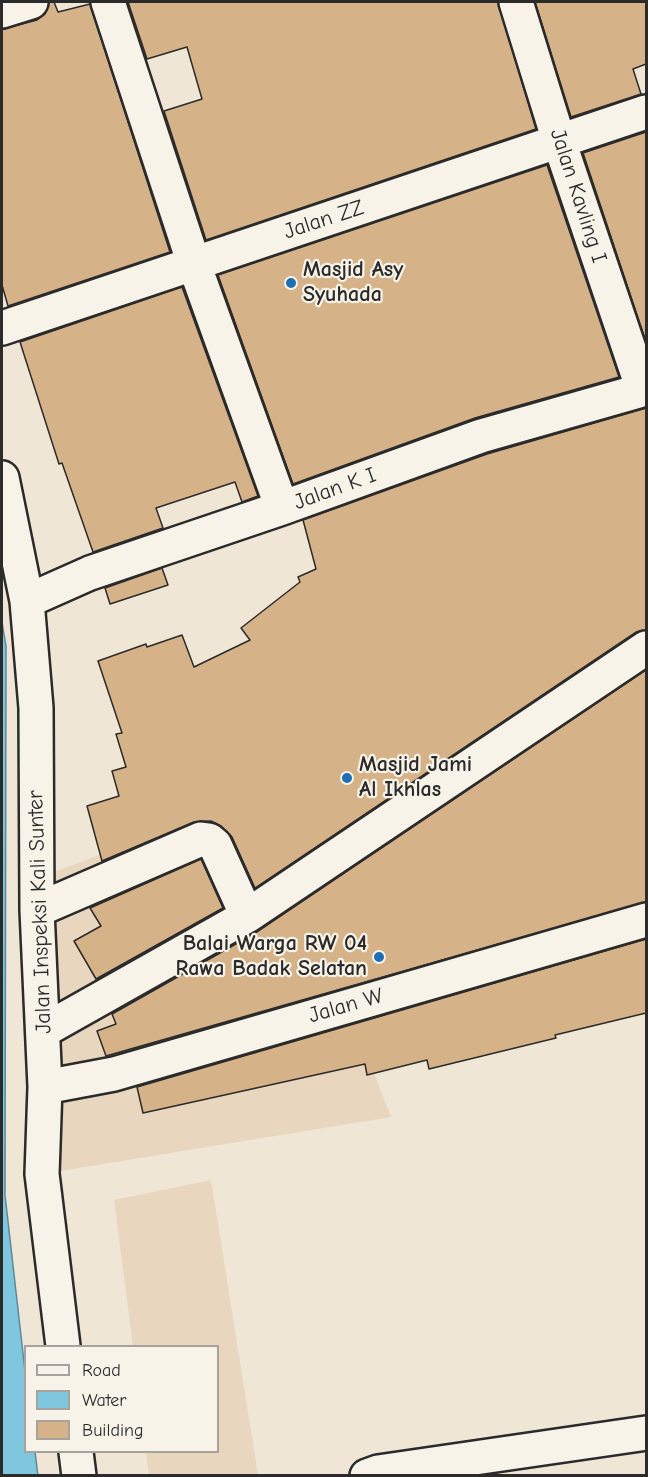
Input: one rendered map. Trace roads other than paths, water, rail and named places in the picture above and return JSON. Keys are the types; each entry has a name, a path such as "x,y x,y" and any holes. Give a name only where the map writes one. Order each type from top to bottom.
{"street":[{"path":"2,11 31,2"},
{"path":"108,2 194,264 282,508"},
{"name":"Jalan Kavling I","path":"516,2 559,141 645,389"},
{"name":"Jalan ZZ","path":"2,328 646,112"},
{"name":"Jalan K I","path":"27,601 90,573 282,508 480,436 645,389"},
{"name":"Jalan Inspeksi Kali Sunter","path":"2,478 27,601 36,708 37,910 45,1087 42,1174 63,1345"},
{"path":"43,1030 248,916 646,648"},
{"path":"37,910 201,839 209,840 215,846 248,916"},
{"name":"Jalan W","path":"45,1087 114,1074 646,920"},
{"path":"367,1476 378,1472 646,1433"},
{"path":"76,1453 79,1476"}],"water":[{"path":"2,622 6,646 5,1195 24,1362 24,1453 35,1453 38,1476 2,1475"}],"place":[{"name":"Masjid Asy Syuhada","path":"291,283"},
{"name":"Masjid Jami Al Ikhlas","path":"347,778"},
{"name":"Balai Warga RW 04 Rawa Badak Selatan","path":"379,957"}]}
